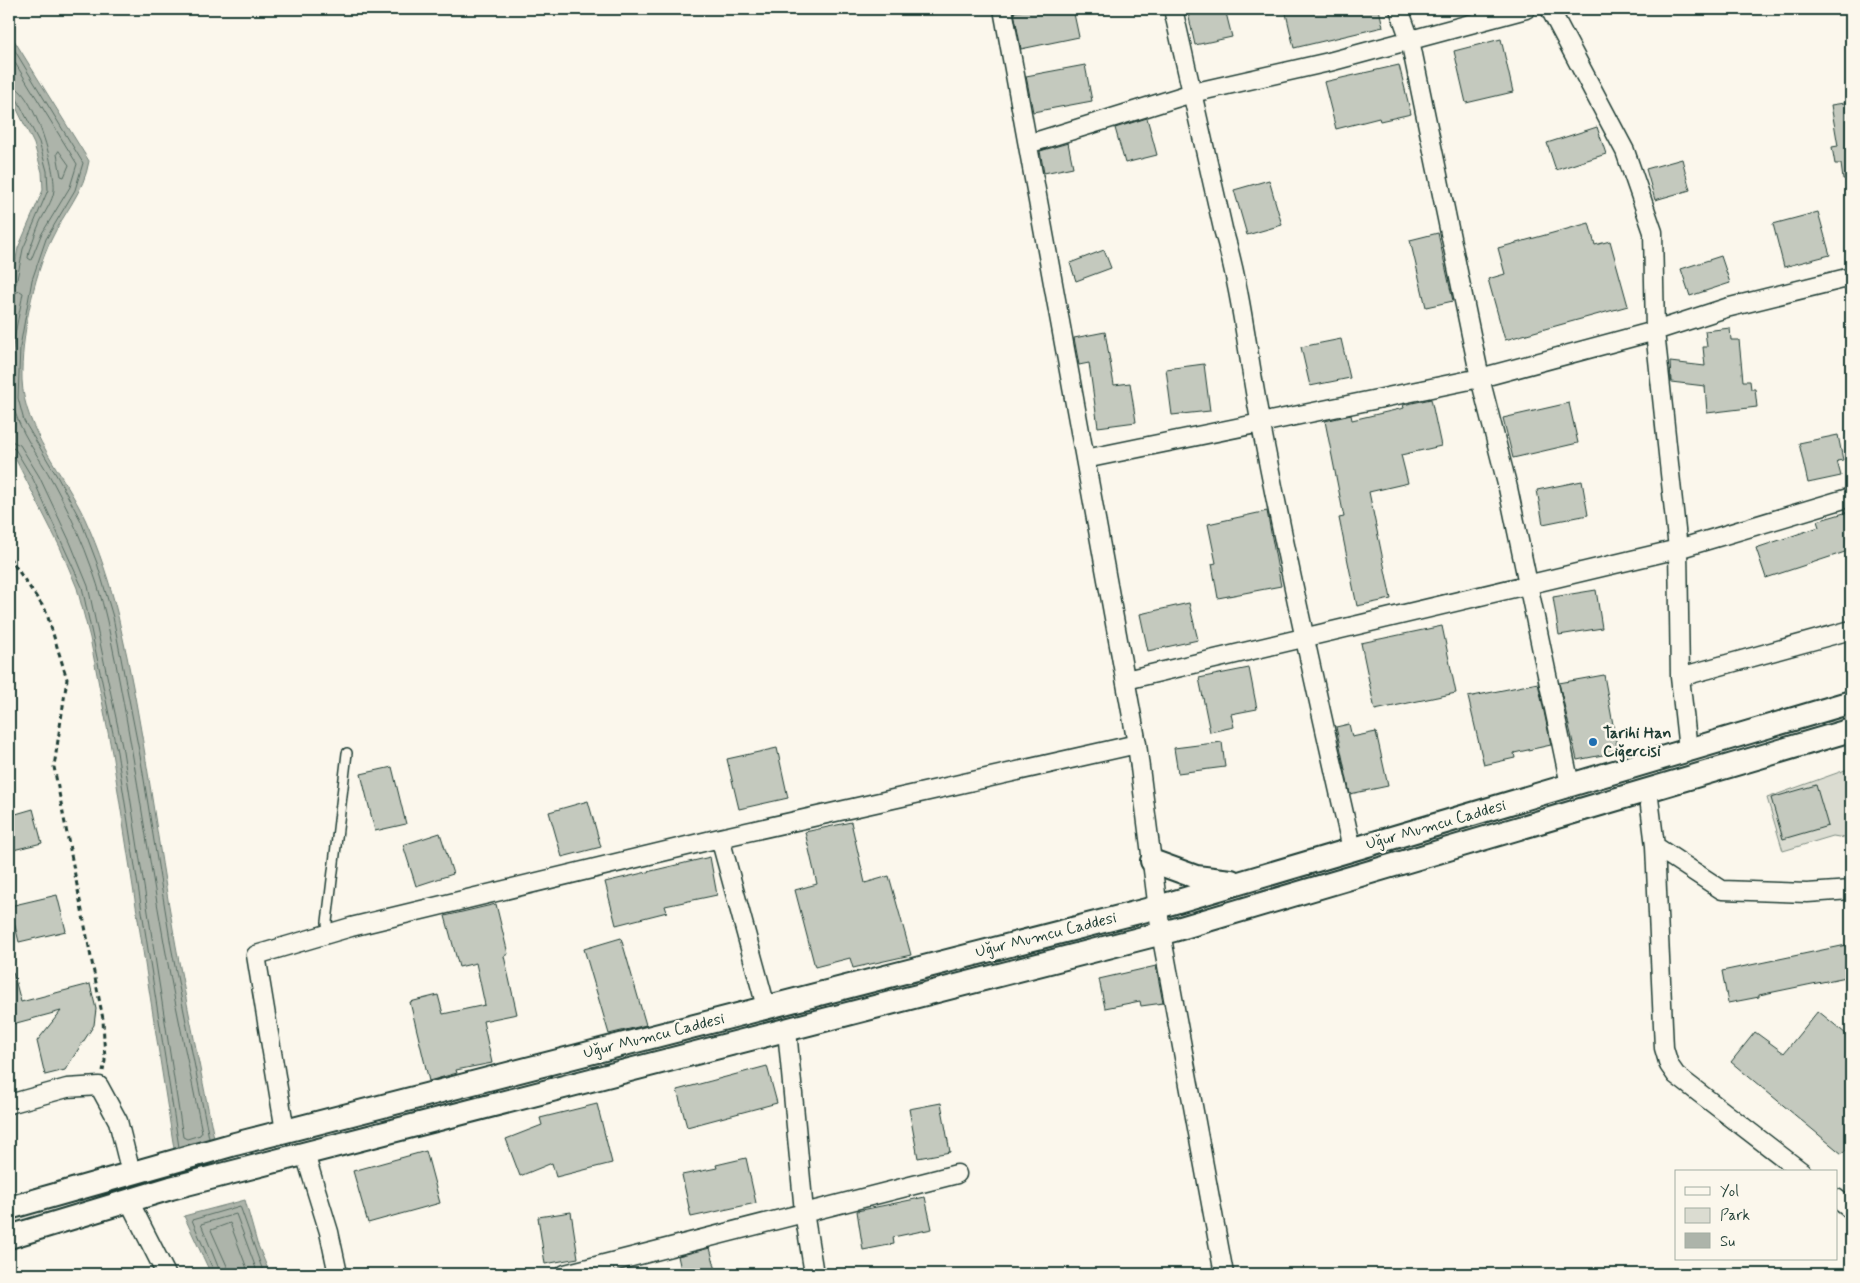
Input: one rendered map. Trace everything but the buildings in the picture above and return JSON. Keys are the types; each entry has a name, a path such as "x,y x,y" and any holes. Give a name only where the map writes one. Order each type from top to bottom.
{"street":[{"path":"1003,9 1126,680 1137,744 1161,933 1224,1274"},
{"path":"1173,9 1223,228 1232,259 1260,424 1304,638 1352,850"},
{"path":"1399,9 1410,40 1480,378 1508,488 1570,785"},
{"path":"1028,144 1192,93 1329,62 1526,9"},
{"path":"1550,9 1625,151 1653,232 1655,331 1678,549 1680,677 1693,777"},
{"path":"1085,459 1480,378 1655,331 1726,308 1851,277"},
{"path":"1126,680 1678,549 1851,497"},
{"path":"1680,677 1851,630"},
{"name":"Uğur Mumcu Caddesi","path":"9,1208 235,1144 1158,907 1851,702"},
{"name":"Uğur Mumcu Caddesi","path":"9,1237 171,1188 1161,933 1851,730"},
{"path":"285,1131 256,956 328,934 720,838 1137,744"},
{"path":"1640,764 1648,790 1655,846 1663,1038 1669,1065 1676,1075 1799,1170"},
{"path":"720,838 766,1007"},
{"path":"1655,846 1722,890 1807,893 1851,890"},
{"path":"1152,861 1196,877 1242,882"},
{"path":"787,1030 804,1212 814,1274"},
{"path":"9,1104 67,1088 99,1086 118,1122 131,1173"},
{"path":"305,1154 329,1232 338,1274"},
{"path":"565,1274 957,1174"},
{"path":"1838,1200 1851,1210"},
{"path":"129,1201 166,1274"}],"lane":[{"path":"328,934 327,922 347,753"}],"path":[{"path":"9,557 46,611 68,679 54,767 103,1019 105,1061 99,1086"}],"green space":[{"path":"1851,768 1851,839 1833,836 1783,851 1767,798"}],"water":[{"path":"9,32 89,161 83,182 51,240 39,272 26,327 22,380 24,398 37,434 76,502 95,543 111,591 127,657 143,739 176,946 215,1143 175,1155 112,753 90,638 77,588 60,547 9,446 9,295 18,248 43,190 42,172 34,144 9,93"},
{"path":"245,1200 257,1243 270,1274 211,1274 184,1216"}],"place":[{"name":"Tarihi Han Ciğercisi","path":"1593,742"}]}
